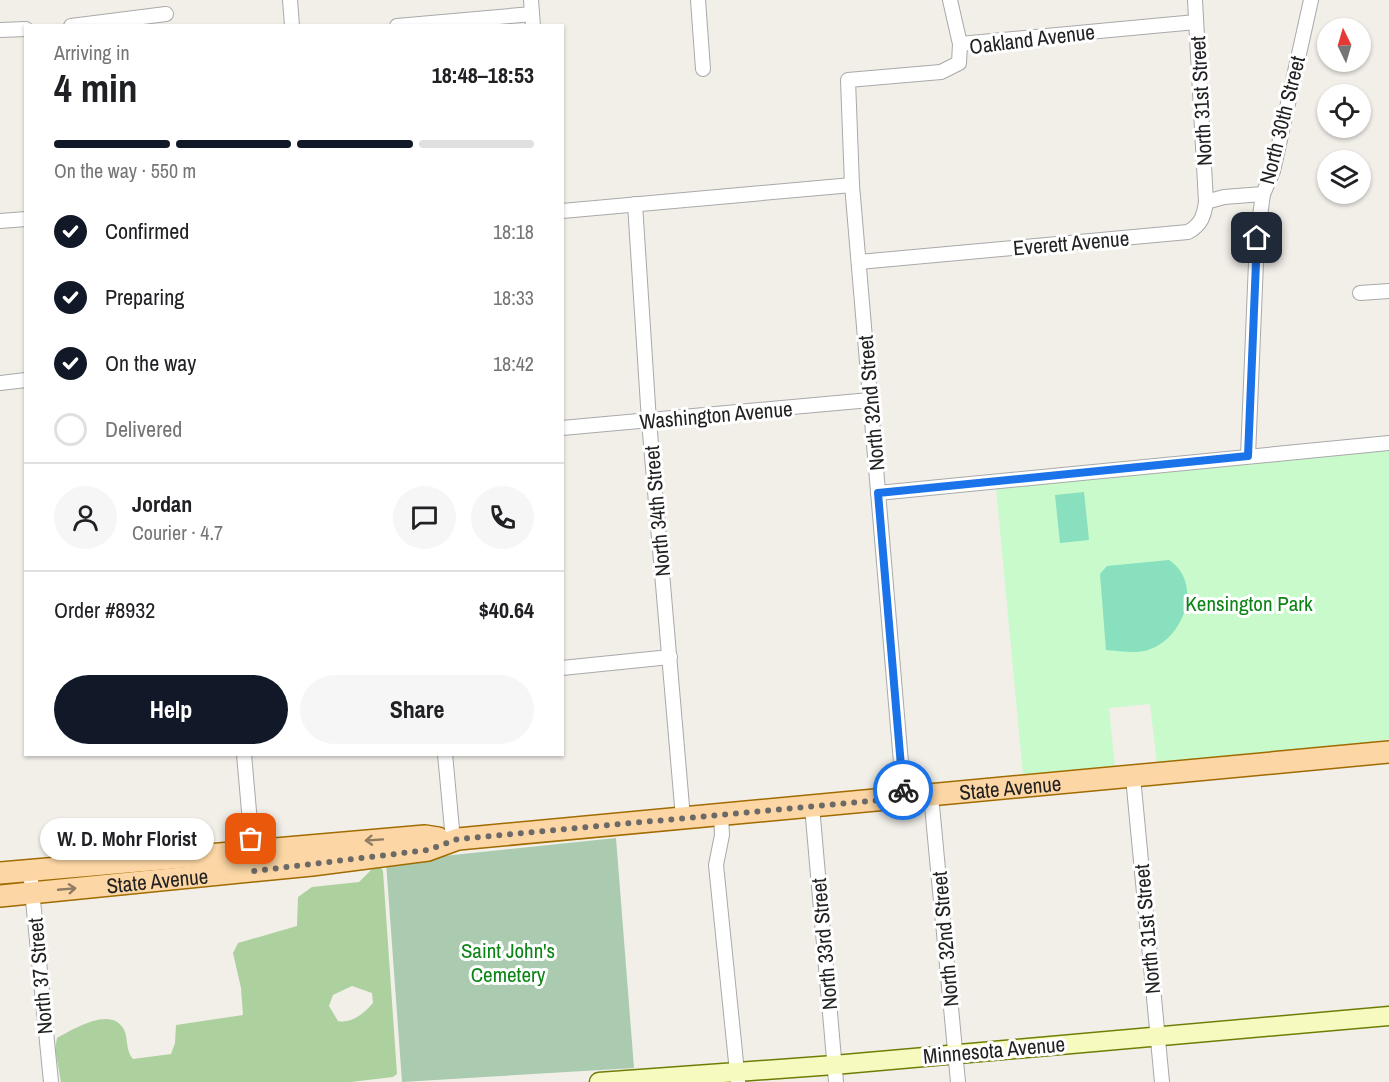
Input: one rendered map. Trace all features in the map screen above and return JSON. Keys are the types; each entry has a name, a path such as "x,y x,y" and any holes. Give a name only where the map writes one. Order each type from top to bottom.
{"main road":[{"name":"State Avenue","path":"0,873 425,836 453,840 1389,752"},
{"name":"State Avenue","path":"0,896 254,871 428,850 453,840"},
{"name":"Minnesota Avenue","path":"599,1082 835,1073 956,1054 1389,1016"}],"street":[{"path":"290,0 292,24"},
{"path":"698,0 703,69"},
{"path":"950,0 960,44"},
{"name":"North 31st Street","path":"1195,0 1206,202"},
{"name":"North 30th Street","path":"1248,456 1257,238 1263,194 1273,171 1311,0"},
{"path":"418,24 532,13"},
{"path":"87,24 165,14"},
{"name":"Oakland Avenue","path":"848,80 941,72 959,63 960,44 1197,22"},
{"path":"0,30 24,29"},
{"name":"North 32nd Street","path":"848,80 852,185 904,798"},
{"path":"564,211 852,185"},
{"path":"1206,202 1224,197 1263,194"},
{"name":"Everett Avenue","path":"860,262 1188,232 1197,227 1204,216 1206,202"},
{"name":"North 34th Street","path":"635,204 650,421 683,818"},
{"path":"0,221 24,219"},
{"path":"1360,293 1389,291"},
{"path":"0,383 24,380"},
{"name":"Washington Avenue","path":"564,428 870,400"},
{"path":"878,493 1389,442"},
{"path":"564,668 670,657"},
{"path":"244,756 254,871"},
{"path":"445,756 453,840"},
{"name":"North 31st Street","path":"1133,777 1162,1082"},
{"name":"North 32nd Street","path":"931,795 958,1082"},
{"name":"North 33rd Street","path":"813,806 835,1073"},
{"path":"721,814 722,835 716,865 737,1076"},
{"name":"North 37 Street","path":"30,870 51,1082"}],"green space":[{"name":"Kensington Park","path":"1389,448 1389,739 1322,749 1157,763 1150,704 1109,708 1115,767 1023,775 996,488"},
{"path":"1084,492 1089,540 1060,543 1055,495"},
{"path":"1169,560 1180,570 1186,582 1185,610 1180,623 1161,644 1148,650 1133,652 1106,650 1100,574 1107,566"},
{"name":"Saint John's Cemetery","path":"616,838 634,1068 402,1082 386,862"},
{"path":"380,866 383,871 397,1074 393,1077 351,1082 61,1082 55,1049 57,1038 93,1021 112,1020 120,1024 125,1032 128,1049 133,1059 171,1054 175,1043 176,1025 243,1015 241,988 233,953 238,943 297,926 298,897 312,887 359,882 373,868","holes":["352,986 372,993 373,1003 362,1014 348,1021 338,1021 329,1006 333,995"]}],"way so far":[{"path":"251,839 254,871 428,850 458,839 904,798 903,790"}],"place":[{"name":"W. D. Mohr Florist","path":"251,839"}],"route":[{"path":"903,790 878,493 1248,456 1257,238"}]}
